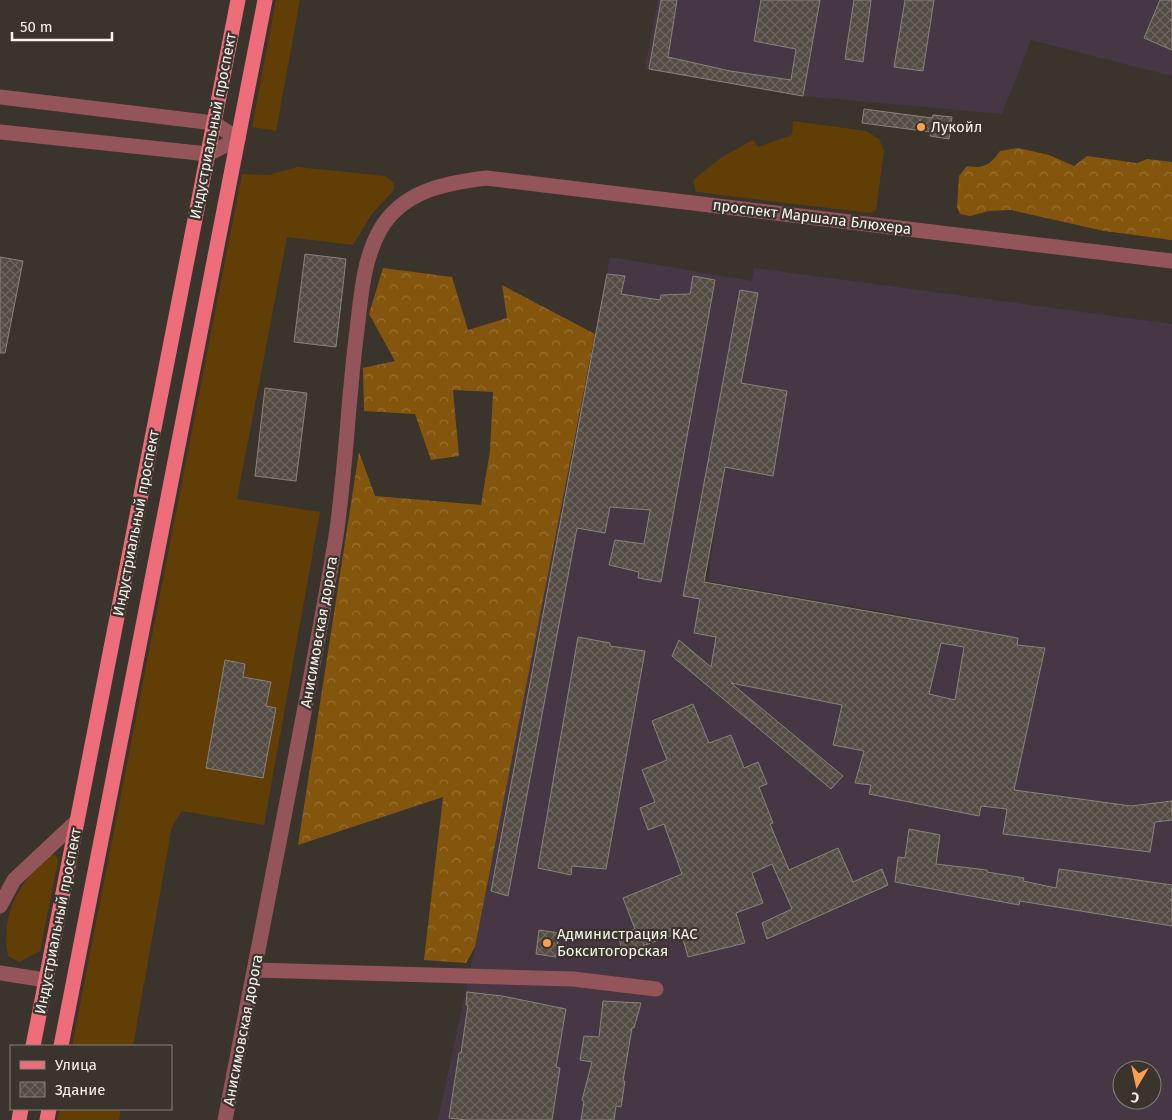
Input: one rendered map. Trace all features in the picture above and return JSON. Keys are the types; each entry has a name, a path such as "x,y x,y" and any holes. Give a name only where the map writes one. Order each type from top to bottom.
{"main road":[{"name":"Индустриальный проспект","path":"33,1045 238,0"},
{"name":"Индустриальный проспект","path":"61,1045 265,0"}],"street":[{"path":"0,97 214,123 238,139 208,154 0,132"},
{"name":"проспект Маршала Блюхера","path":"451,182 486,178 1172,261"},
{"name":"Анисимовская дорога","path":"225,1120 255,970 336,534 359,303 370,254 391,212 406,200 451,182"},
{"path":"0,906 14,880 77,821"},
{"path":"255,970 573,979 656,989"},
{"path":"0,973 46,980"}],"shaded area":[{"path":"276,0 300,0 276,131 252,127"},
{"path":"658,0 1172,0 1172,76 1031,40 1002,114 803,96 645,69"},
{"path":"793,121 866,131 879,139 884,151 876,210 870,213 696,192 693,180 722,157 753,140 758,147 792,135"},
{"path":"297,167 385,176 394,183 394,190 371,215 353,245 287,237 237,499 320,512 264,825 182,811 172,826 133,1045 72,1045 242,174 269,175"},
{"path":"610,257 752,281 754,268 1172,324 1172,1120 438,1120 475,947","holes":["717,514 708,581 964,626 703,585"]},
{"path":"49,854 56,856 58,861 40,951 19,962 8,956 6,940 10,912 21,888"},
{"path":"60,1110 121,1110 119,1120 57,1120"}],"green space":[{"path":"1018,148 1049,155 1074,166 1087,156 1137,163 1147,159 1172,162 1172,240 1104,231 1011,210 989,211 970,216 960,214 957,207 959,176 967,166 978,167 986,165 1000,151"},
{"path":"383,268 452,277 468,330 507,318 502,285 595,334 475,947 466,963 424,960 443,797 298,845 359,452 375,496 481,505 490,451 493,392 453,390 459,456 431,460 415,414 364,411 363,368 395,361 369,314"}],"building":[{"path":"661,0 677,0 668,57 730,71 791,80 796,49 754,41 761,0 820,0 803,96 649,69"},
{"path":"854,0 871,0 863,62 845,59"},
{"path":"905,0 934,0 923,71 894,67"},
{"path":"1160,0 1172,0 1172,50 1144,38"},
{"name":"Лукойл","path":"864,109 932,118 933,115 952,117 949,139 930,136 931,132 862,123"},
{"path":"305,254 346,259 336,347 294,342"},
{"path":"0,257 23,261 5,353 0,353"},
{"path":"607,274 625,276 621,294 660,300 661,295 690,294 693,276 715,280 661,582 638,578 639,572 609,565 615,540 644,544 650,510 610,507 605,533 577,528 508,896 491,891"},
{"path":"740,290 758,293 741,383 787,391 773,476 725,467 704,582 1018,638 1017,645 1045,648 1014,790 1131,806 1172,801 1172,820 1155,822 1150,852 1003,834 1007,809 981,806 979,816 869,794 871,785 855,783 864,751 833,745 842,705 731,683 843,776 831,789 672,656 679,640 711,667 716,637 694,633 700,599 683,596","holes":["941,643 964,647 955,700 929,694"]},
{"path":"265,388 307,393 296,481 255,476"},
{"path":"578,637 610,643 610,646 645,651 606,869 572,866 571,875 538,868"},
{"path":"225,660 245,664 243,677 271,682 266,706 276,708 263,778 206,768"},
{"path":"693,704 709,743 731,735 744,768 758,762 767,784 759,787 773,823 770,824 789,870 838,848 853,882 882,869 888,885 767,939 762,923 792,909 772,864 752,873 763,903 736,913 745,943 688,957 681,932 623,953 618,935 635,929 623,898 682,874 664,824 648,830 640,808 655,802 642,770 667,760 652,721"},
{"path":"909,829 940,835 936,864 987,870 987,872 1024,878 1023,881 1056,888 1059,869 1172,885 1172,926 1020,901 1019,905 895,882 898,857 905,858"},
{"name":"Администрация КАС Бокситогорская","path":"539,930 559,933 556,957 536,954"},
{"path":"467,992 502,996 566,1009 556,1067 560,1068 552,1120 466,1120 449,1118 468,1005 466,1005"},
{"path":"603,1001 641,1003 634,1028 632,1028 623,1081 625,1081 621,1107 616,1106 614,1120 581,1120 584,1101 582,1100 592,1062 580,1060 584,1036 599,1037"}],"place":[{"name":"Лукойл","path":"921,127"},
{"name":"Администрация КАС Бокситогорская","path":"547,943"}]}
